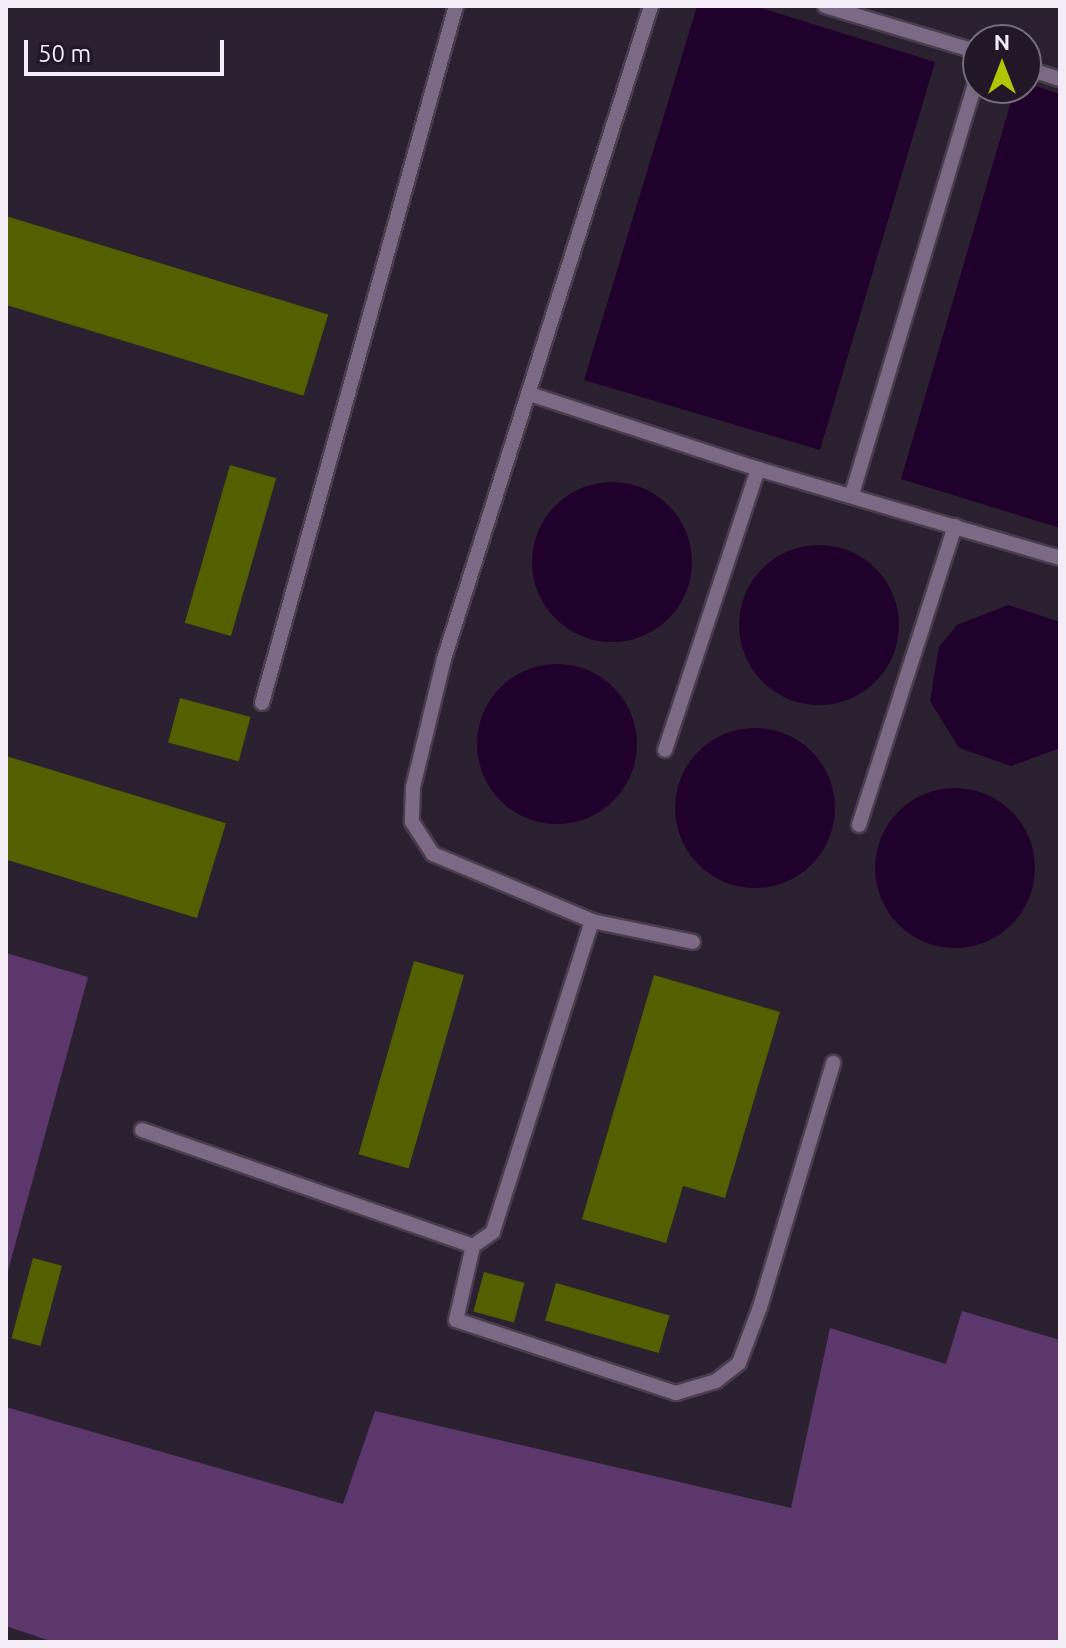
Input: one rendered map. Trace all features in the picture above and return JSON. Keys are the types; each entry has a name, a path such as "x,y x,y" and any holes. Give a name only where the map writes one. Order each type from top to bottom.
{"lane":[{"path":"262,703 456,6"},
{"path":"651,6 444,659 413,787 412,822 433,854 592,921 693,942"},
{"path":"825,6 962,47"},
{"path":"852,494 969,104"},
{"path":"530,394 758,469 852,494 1060,558"},
{"path":"665,750 758,469"},
{"path":"859,825 955,526"},
{"path":"592,921 493,1232 473,1246 456,1320 676,1393 716,1381 739,1363 760,1307 833,1063"},
{"path":"142,1130 473,1246"}],"shaded area":[{"path":"697,6 755,6 935,62 820,450 584,380"},
{"path":"1042,88 1060,94 1060,528 901,479 1010,104 1042,104"},
{"path":"612,482 643,488 669,505 686,531 692,562 686,593 669,619 643,636 612,642 581,636 555,619 538,593 532,562 538,531 555,505 581,488"},
{"path":"819,545 850,551 876,568 893,594 899,625 893,656 876,682 850,699 819,705 788,699 762,682 745,656 739,625 745,594 762,568 788,551"},
{"path":"1008,605 1060,622 1060,748 1011,766 959,748 930,701 939,647 957,625"},
{"path":"557,664 588,670 614,687 631,713 637,744 631,775 614,801 588,818 557,824 526,818 500,801 483,775 477,744 483,713 500,687 526,670"},
{"path":"755,728 786,734 812,751 829,777 835,808 829,839 812,865 786,882 755,888 724,882 698,865 681,839 675,808 681,777 698,751 724,734"},
{"path":"955,788 986,794 1011,812 1029,837 1035,868 1029,899 1011,924 986,942 955,948 924,942 899,924 881,899 875,868 881,837 899,812 924,794"},
{"path":"6,953 88,977 6,1278"},
{"path":"962,1311 1060,1340 1060,1642 53,1642 6,1626 6,1407 343,1504 375,1411 791,1508 830,1328 946,1364"}],"building":[{"path":"6,216 328,315 303,396 6,305"},
{"path":"230,465 276,478 231,636 185,623"},
{"path":"180,698 251,717 239,761 168,742"},
{"path":"6,756 226,823 197,918 6,860"},
{"path":"414,961 464,975 409,1169 359,1154"},
{"path":"654,975 780,1012 725,1198 683,1186 666,1243 582,1219"},
{"path":"33,1258 62,1266 40,1346 12,1338"},
{"path":"484,1272 525,1283 514,1322 473,1312"},
{"path":"556,1283 669,1316 659,1353 545,1320"}]}
